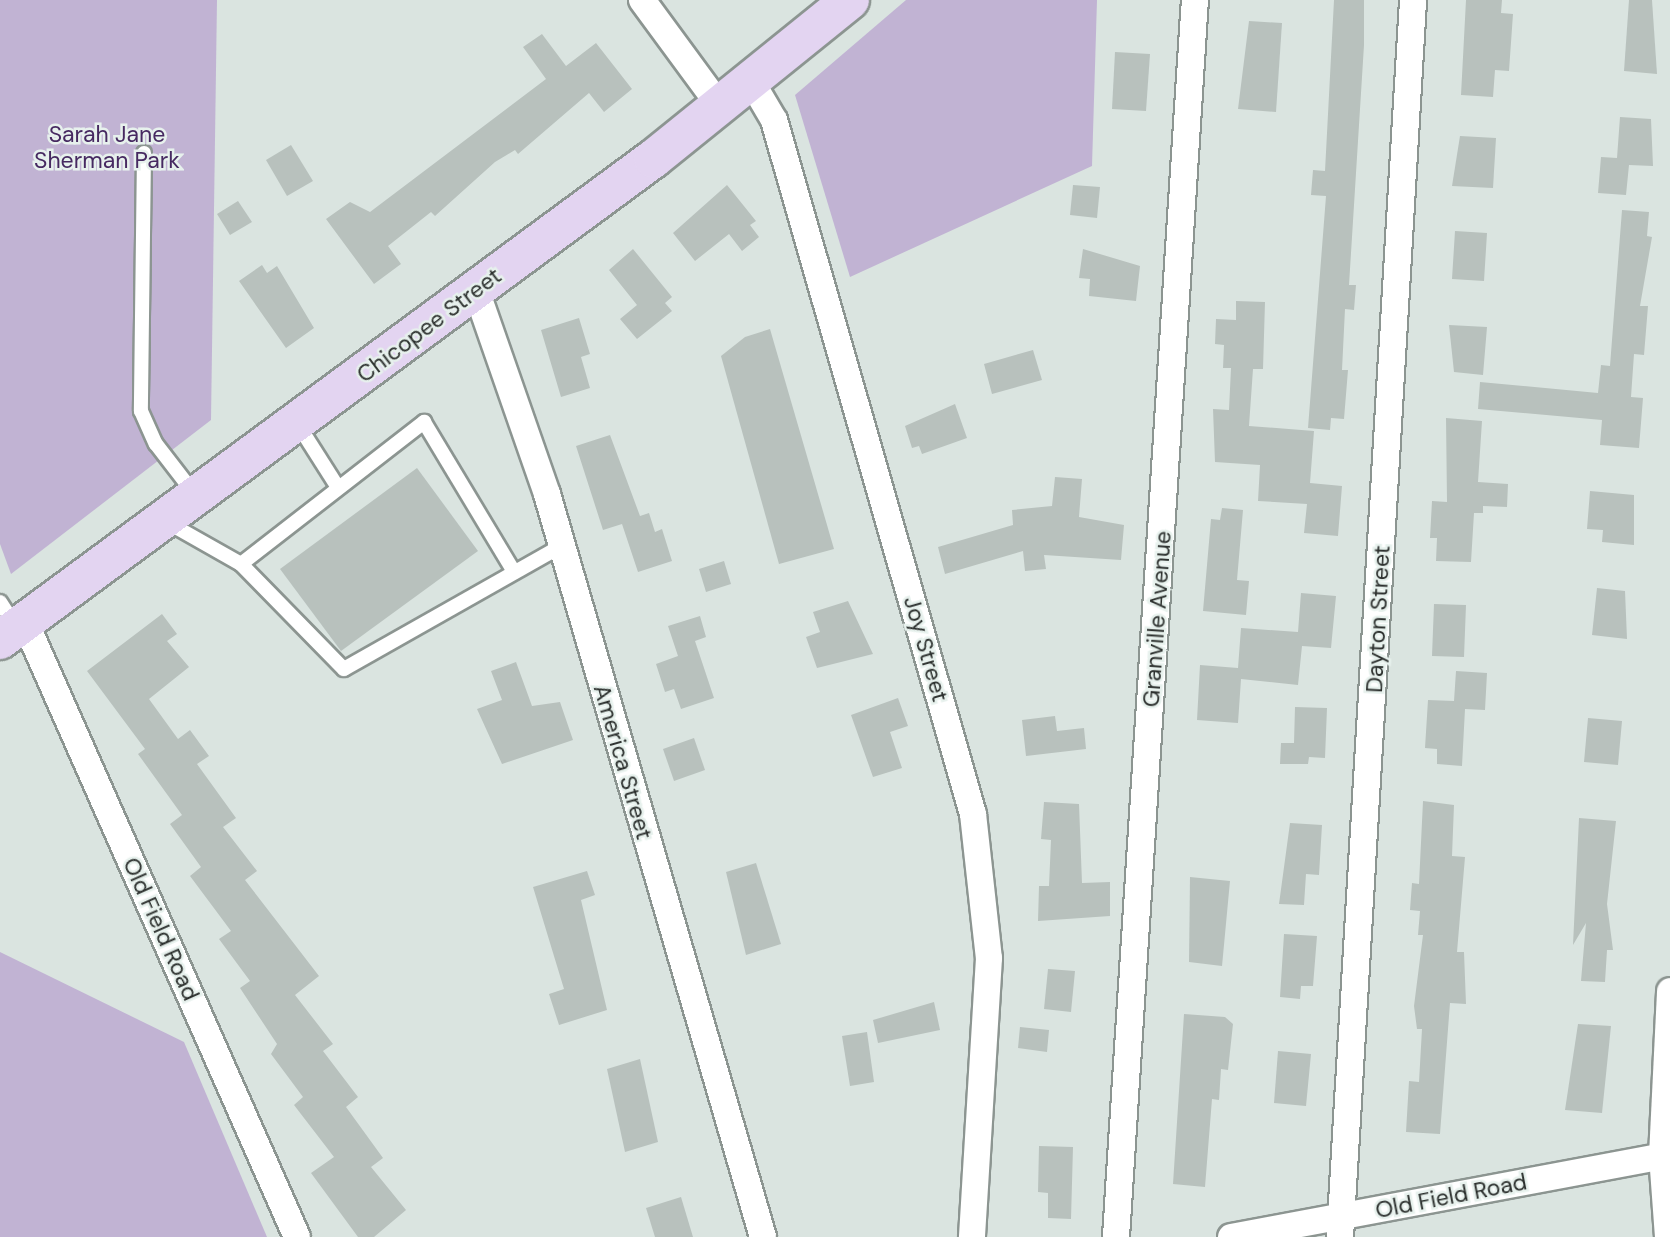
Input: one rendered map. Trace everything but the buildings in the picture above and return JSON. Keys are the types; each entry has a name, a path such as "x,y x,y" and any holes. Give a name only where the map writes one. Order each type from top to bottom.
{"main road":[{"name":"Chicopee Street","path":"10,623 164,520 297,423 720,106 850,0"}],"street":[{"path":"642,0 720,106"},
{"name":"Granville Avenue","path":"1116,1237 1195,0"},
{"name":"Dayton Street","path":"1341,1227 1413,0"},
{"name":"Joy Street","path":"751,81 774,120 973,814 989,958 972,1237"},
{"name":"America Street","path":"476,290 561,547 762,1237"},
{"name":"Old Field Road","path":"10,623 297,1237"},
{"path":"1668,1237 1666,1155 1670,991"},
{"name":"Old Field Road","path":"1231,1237 1341,1227 1666,1155"}],"lane":[{"path":"145,153 140,403 156,444 196,497"},
{"path":"241,564 337,486 424,422 514,572"},
{"path":"297,423 337,486"},
{"path":"164,520 241,564 344,669 561,547"}],"green space":[{"name":"Sarah Jane Sherman Park","path":"0,0 217,0 211,420 11,574 0,544"},
{"path":"906,0 1097,0 1092,166 850,277 795,95"},
{"path":"0,952 184,1042 267,1237 0,1237"}]}
